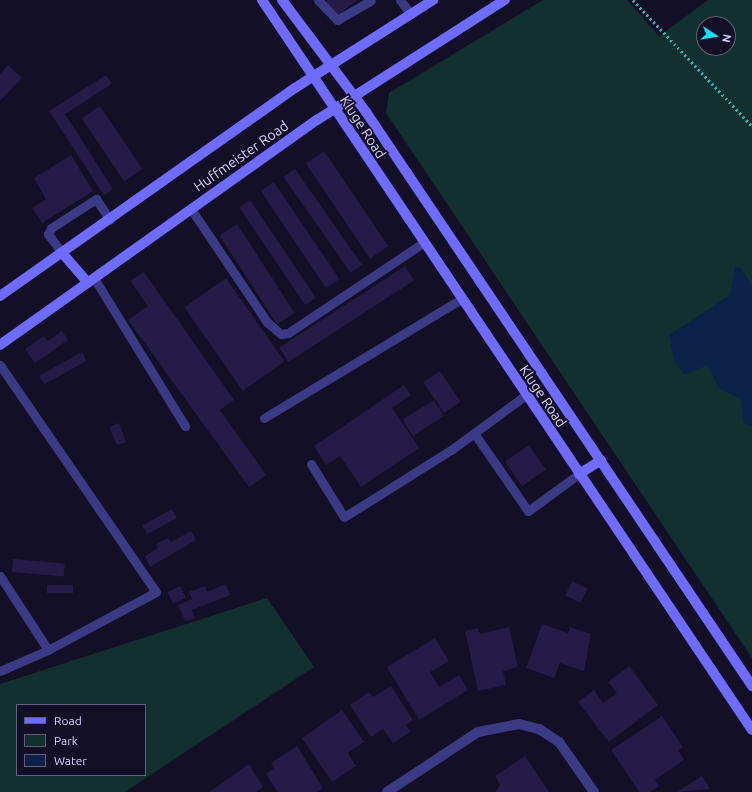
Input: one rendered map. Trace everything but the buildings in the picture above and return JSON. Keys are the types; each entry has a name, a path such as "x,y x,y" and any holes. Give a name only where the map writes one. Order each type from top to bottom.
{"main road":[{"name":"Kluge Road","path":"262,0 314,76 334,109 423,243 752,730"},
{"name":"Kluge Road","path":"282,0 333,64 355,96 752,686"},
{"name":"Huffmeister Road","path":"0,296 314,76 433,0"},
{"name":"Huffmeister Road","path":"0,345 191,208 334,109 504,0"},
{"path":"62,254 91,280"},
{"path":"579,474 601,460"}],"street":[{"path":"387,792 478,732 520,724 540,729 560,742 594,792"}],"lane":[{"path":"318,0 337,20 371,0"},
{"path":"400,0 411,14"},
{"path":"62,254 48,234 51,228 96,199 110,220"},
{"path":"191,208 267,322 281,334 288,333 423,243"},
{"path":"91,280 186,426"},
{"path":"264,418 461,299"},
{"path":"0,365 156,592 48,650 0,671"},
{"path":"310,464 344,517 474,433 526,395"},
{"path":"474,433 528,512 579,474"},
{"path":"0,576 48,650"}],"path":[{"path":"633,0 752,126"}],"green space":[{"path":"543,0 627,0 659,36 708,0 752,0 752,658 386,113 389,93"},
{"path":"267,598 314,667 125,792 0,792 0,684"}],"water":[{"path":"735,267 741,268 752,285 752,426 743,422 741,400 719,388 707,365 684,375 674,360 669,335 730,295"}]}
